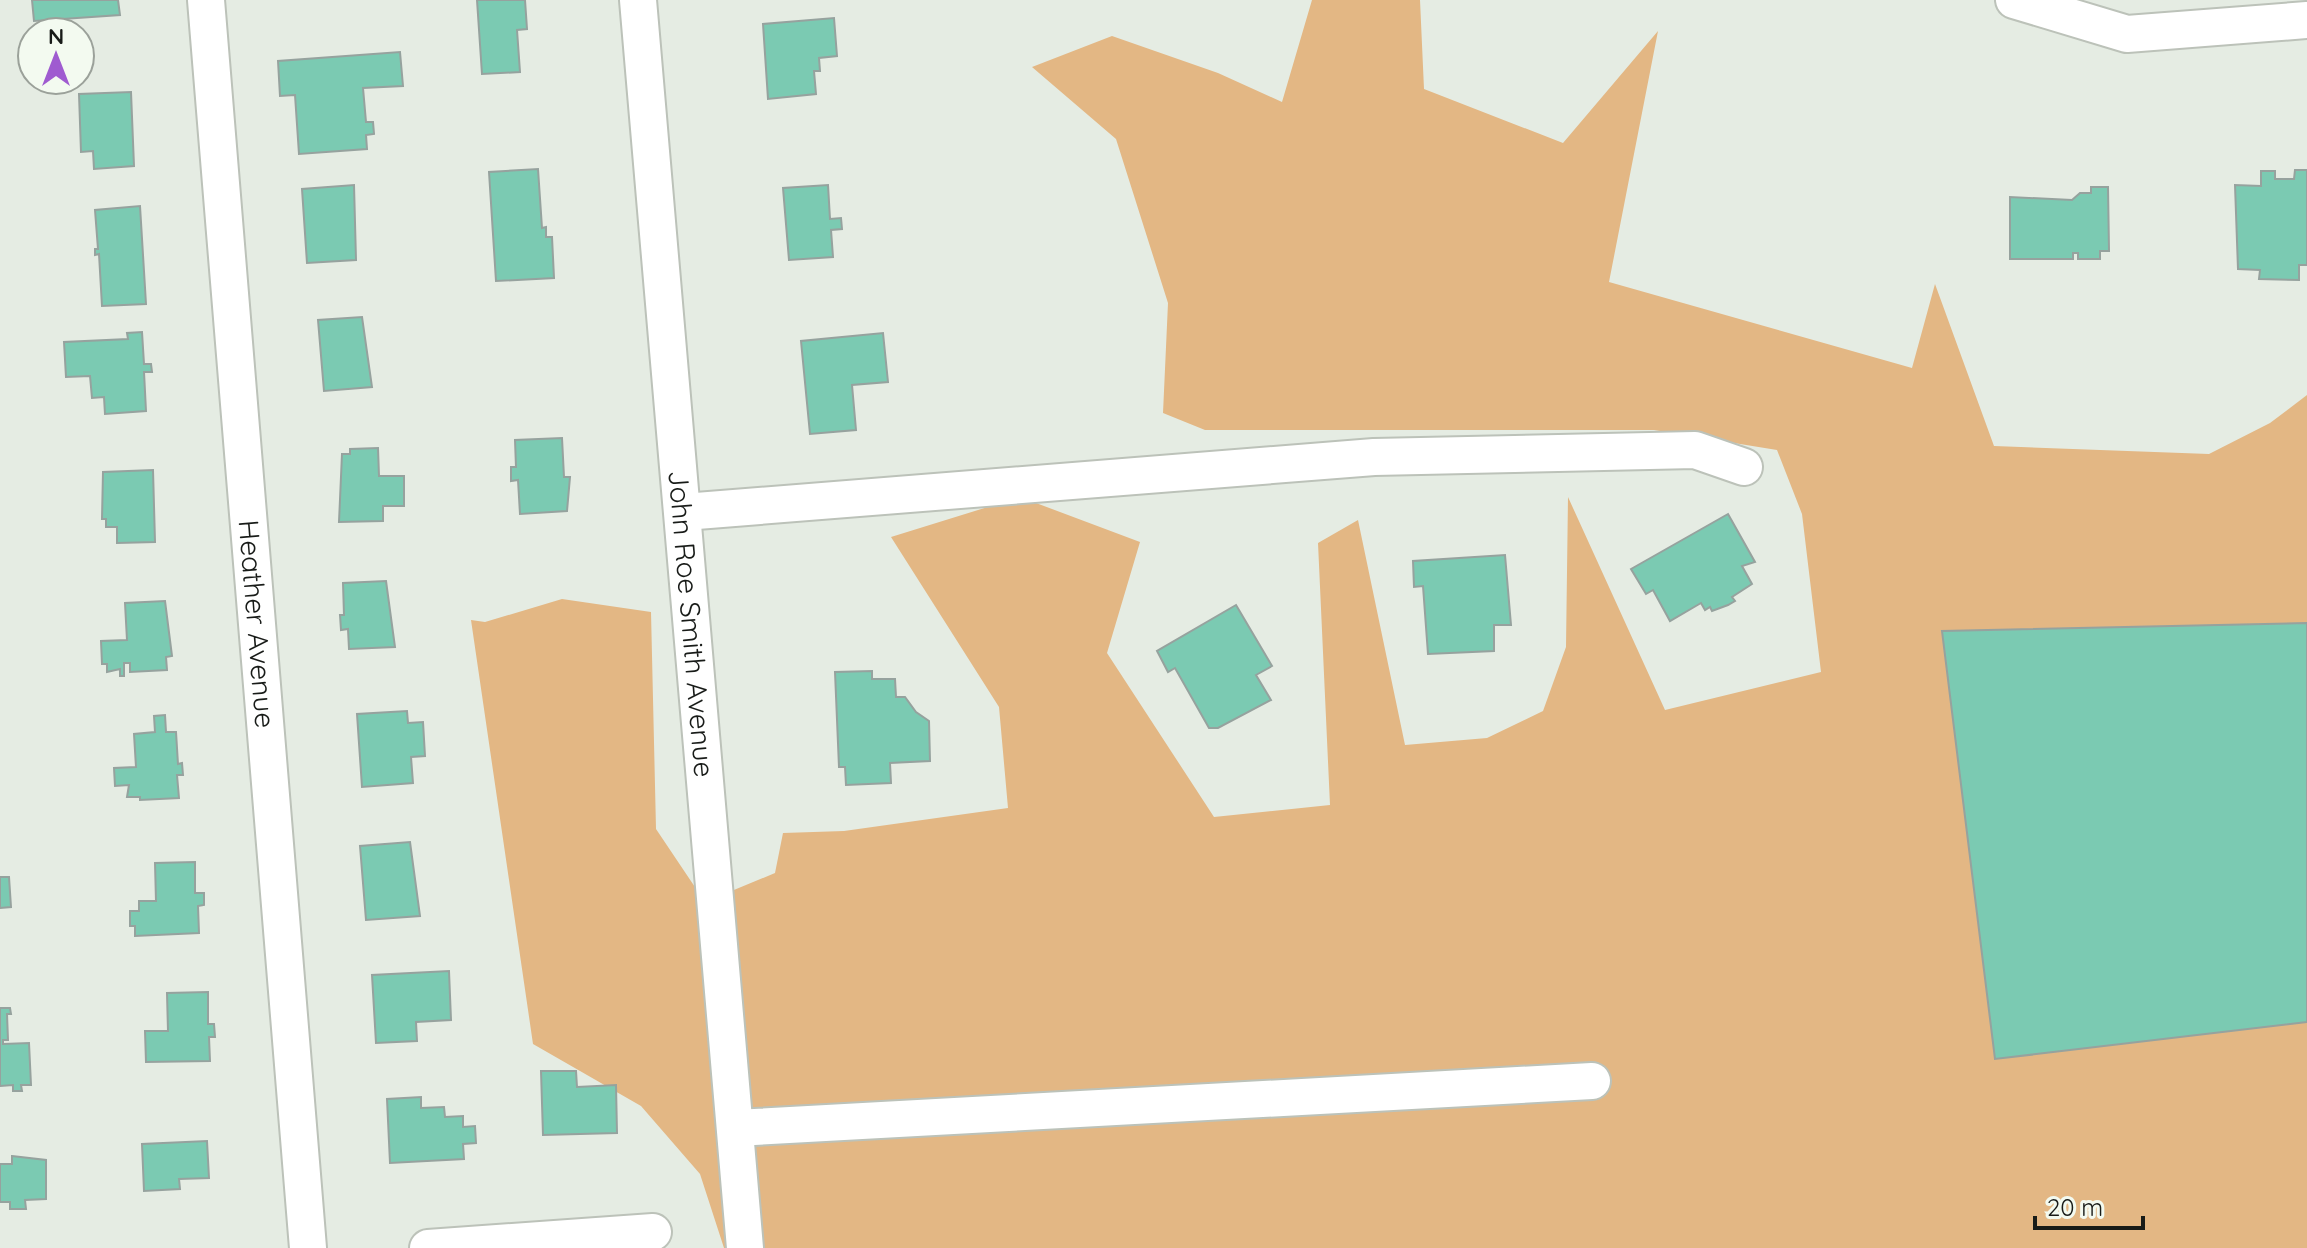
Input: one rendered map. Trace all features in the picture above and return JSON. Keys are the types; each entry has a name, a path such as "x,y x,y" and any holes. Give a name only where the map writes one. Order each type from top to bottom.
{"street":[{"name":"Heather Avenue","path":"206,0 308,1248"},
{"name":"John Roe Smith Avenue","path":"638,0 745,1248"},
{"path":"2014,0 2127,34 2307,20"},
{"path":"684,512 1374,457 1695,450 1744,467"},
{"path":"735,1128 1592,1081"},
{"path":"428,1248 653,1232"}],"shaded area":[{"path":"1312,0 1420,0 1424,89 1563,143 1658,31 1609,282 1912,368 1935,284 1994,446 2209,454 2270,423 2307,395 2307,1248 724,1248 700,1174 641,1106 533,1044 471,620 485,622 562,599 651,612 656,829 705,902 775,873 783,833 844,831 1008,808 999,707 891,537 1020,497 1140,542 1107,653 1214,817 1330,805 1318,543 1358,520 1405,745 1487,738 1543,711 1566,647 1568,497 1665,710 1821,672 1802,514 1777,450 1654,430 1205,430 1163,413 1168,303 1116,139 1032,67 1112,36 1218,73 1282,102"}],"building":[{"path":"32,0 118,0 120,15 96,17 34,16"},
{"path":"477,0 525,0 527,29 517,30 520,72 482,74"},
{"path":"834,18 837,56 819,58 820,71 814,71 816,94 768,99 763,24"},
{"path":"400,52 403,86 363,88 366,122 373,122 374,134 366,135 367,149 299,154 295,95 280,96 278,61"},
{"path":"131,92 134,166 94,169 93,151 81,152 79,96 96,96 96,93"},
{"path":"538,169 542,228 546,227 546,237 552,237 554,278 496,281 489,172"},
{"path":"2295,170 2307,170 2307,265 2299,265 2299,280 2259,279 2260,270 2238,269 2235,185 2261,186 2261,171 2275,171 2275,179 2294,179"},
{"path":"354,185 356,260 307,263 302,189"},
{"path":"828,185 830,219 841,218 842,229 831,230 833,257 789,260 783,188"},
{"path":"2091,187 2108,187 2109,251 2100,251 2100,259 2078,259 2078,253 2073,253 2073,259 2010,259 2010,197 2072,200 2080,193 2091,193"},
{"path":"140,206 146,304 102,306 99,254 95,255 95,249 98,249 95,210"},
{"path":"362,317 372,387 324,391 318,320"},
{"path":"142,332 144,364 151,364 152,372 144,372 146,411 105,414 104,397 92,398 90,376 66,377 64,342 128,339 127,333"},
{"path":"883,333 888,382 852,385 856,430 810,434 801,341"},
{"path":"562,438 564,477 570,477 567,511 520,514 518,480 511,481 511,467 516,467 515,440"},
{"path":"378,448 379,476 404,476 404,506 383,506 383,521 339,522 342,454 350,454 350,449"},
{"path":"153,470 155,542 117,543 117,527 106,527 106,519 102,519 103,472"},
{"path":"1728,514 1755,562 1742,566 1752,584 1732,597 1735,601 1728,605 1712,611 1710,607 1705,610 1701,603 1670,621 1653,590 1646,594 1631,569"},
{"path":"1505,555 1511,625 1494,625 1494,651 1428,654 1423,586 1414,587 1413,561"},
{"path":"386,581 395,647 349,649 348,629 341,630 343,583"},
{"path":"165,601 172,656 166,657 167,670 130,672 130,663 124,663 124,676 120,676 120,669 107,672 107,664 102,664 101,641 127,640 125,603"},
{"path":"1236,605 1272,666 1256,675 1271,700 1218,728 1209,728 1175,668 1168,672 1157,651"},
{"path":"2307,623 2307,1022 1995,1059 1942,631"},
{"path":"872,671 872,679 895,679 896,697 905,697 916,712 929,721 930,761 890,763 891,783 846,785 845,767 839,767 835,672"},
{"path":"407,711 408,723 423,722 425,756 411,757 413,783 362,787 357,714"},
{"path":"165,715 166,732 176,732 178,764 182,763 183,775 177,775 179,798 140,800 140,797 127,797 129,785 115,786 114,768 136,767 134,734 155,732 154,716"},
{"path":"410,842 420,916 366,920 360,846"},
{"path":"195,862 195,893 204,893 204,905 198,906 199,933 135,936 135,926 130,926 130,911 139,911 139,901 156,901 155,863"},
{"path":"0,877 9,877 11,907 0,908"},
{"path":"449,971 451,1020 416,1022 417,1041 376,1043 372,975"},
{"path":"208,992 208,1024 214,1024 215,1037 209,1037 210,1061 146,1062 145,1031 168,1031 167,993"},
{"path":"0,1008 10,1008 11,1014 7,1014 8,1040 3,1040 3,1044 29,1043 31,1085 21,1085 22,1091 13,1091 13,1085 0,1086"},
{"path":"541,1071 576,1071 577,1087 616,1085 617,1133 543,1135"},
{"path":"421,1097 421,1108 444,1107 445,1117 463,1116 463,1127 475,1126 476,1143 463,1144 464,1159 390,1163 387,1099"},
{"path":"207,1141 209,1178 179,1179 180,1189 144,1191 142,1144"},
{"path":"12,1156 46,1160 46,1199 25,1200 26,1209 10,1209 10,1202 0,1202 0,1164 12,1164"}]}
